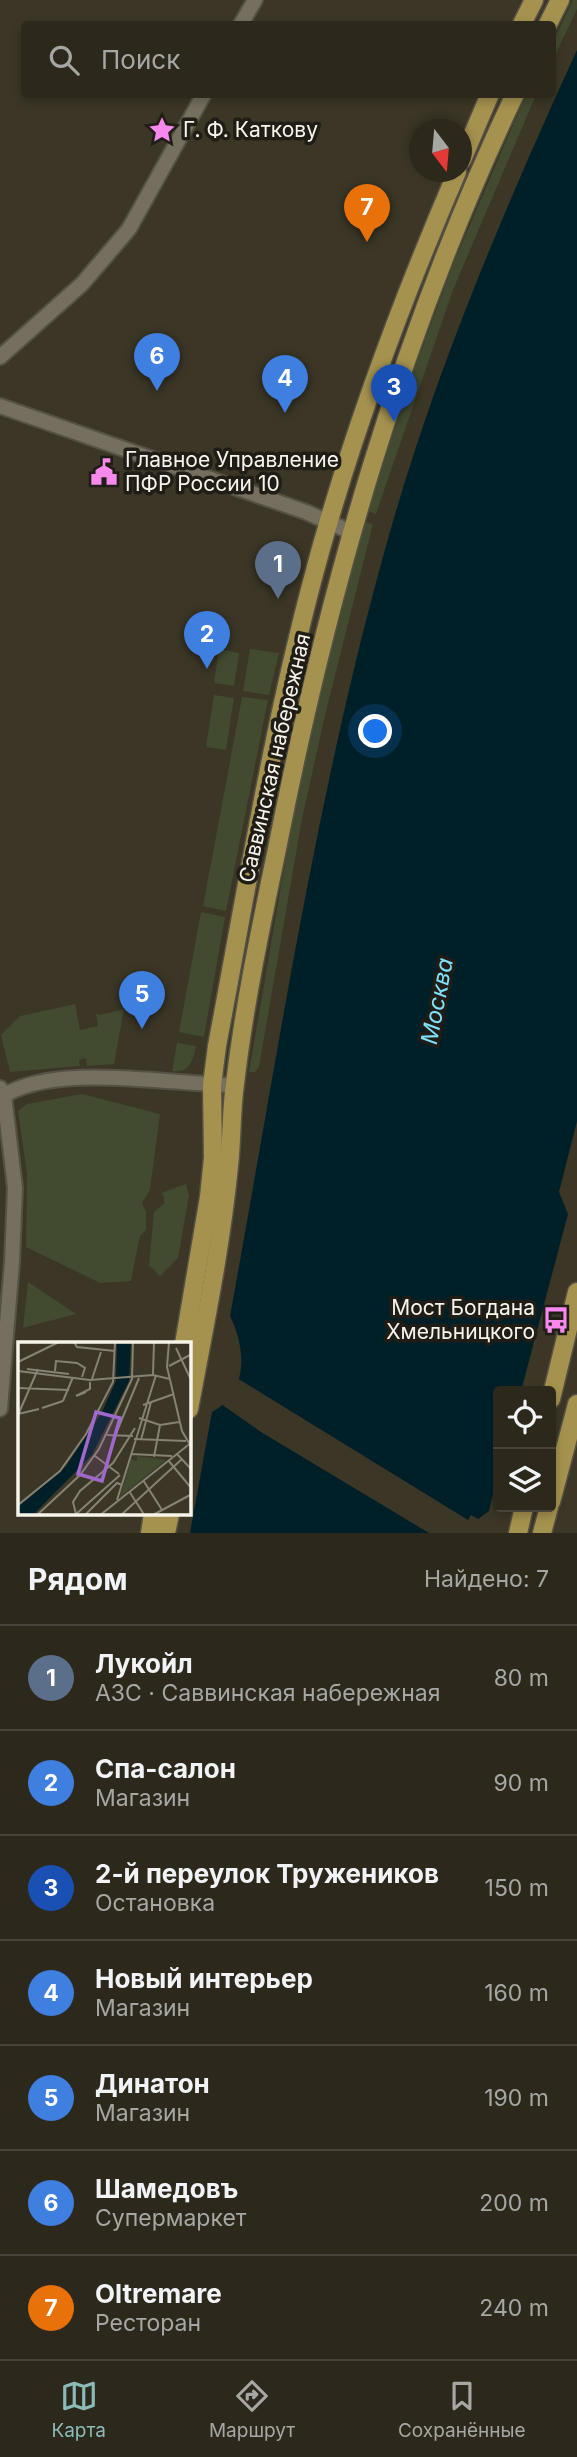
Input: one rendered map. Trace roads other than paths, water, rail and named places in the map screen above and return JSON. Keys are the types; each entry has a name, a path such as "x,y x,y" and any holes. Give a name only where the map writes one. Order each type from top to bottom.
{"main road":[{"path":"524,21 534,0"},
{"path":"550,21 560,0"},
{"path":"472,135 488,98"},
{"name":"Саввинская набережная","path":"191,1397 230,1164 234,1085 292,769 351,532 433,283 467,199 513,98"},
{"name":"Саввинская набережная","path":"184,1342 209,1197 213,1158 212,1085 284,699 329,522 413,278 453,182"},
{"path":"554,1386 577,1292"},
{"path":"556,1482 577,1404"},
{"path":"518,1532 523,1512"},
{"path":"542,1533 548,1512"}],"street":[{"path":"243,21 254,0"},
{"path":"0,357 82,284 129,229 202,98"},
{"path":"0,406 294,508 351,532"},
{"path":"0,1409 15,1188 1,1094 43,1082 81,1078 234,1085"}],"water":[{"name":"Москва","path":"577,50 577,1121 559,1192 568,1214 522,1386 493,1386 493,1495 489,1511 470,1525 466,1533 190,1533 212,1412 233,1393 241,1368 239,1342 230,1316 302,915 343,715 367,616 412,458 454,340 525,165"}],"place":[{"name":"Г. Ф. Каткову","path":"162,130"},
{"name":"Oltremare","path":"367,242"},
{"name":"Шамедовъ","path":"157,391"},
{"name":"Новый интерьер","path":"285,413"},
{"name":"2-й переулок Тружеников","path":"394,422"},
{"name":"Главное Управление ПФР России 10","path":"104,472"},
{"name":"Лукойл","path":"278,599"},
{"name":"Спа-салон","path":"207,669"},
{"name":"Динатон","path":"142,1029"},
{"name":"Мост Богдана Хмельницкого","path":"556,1320"}]}
